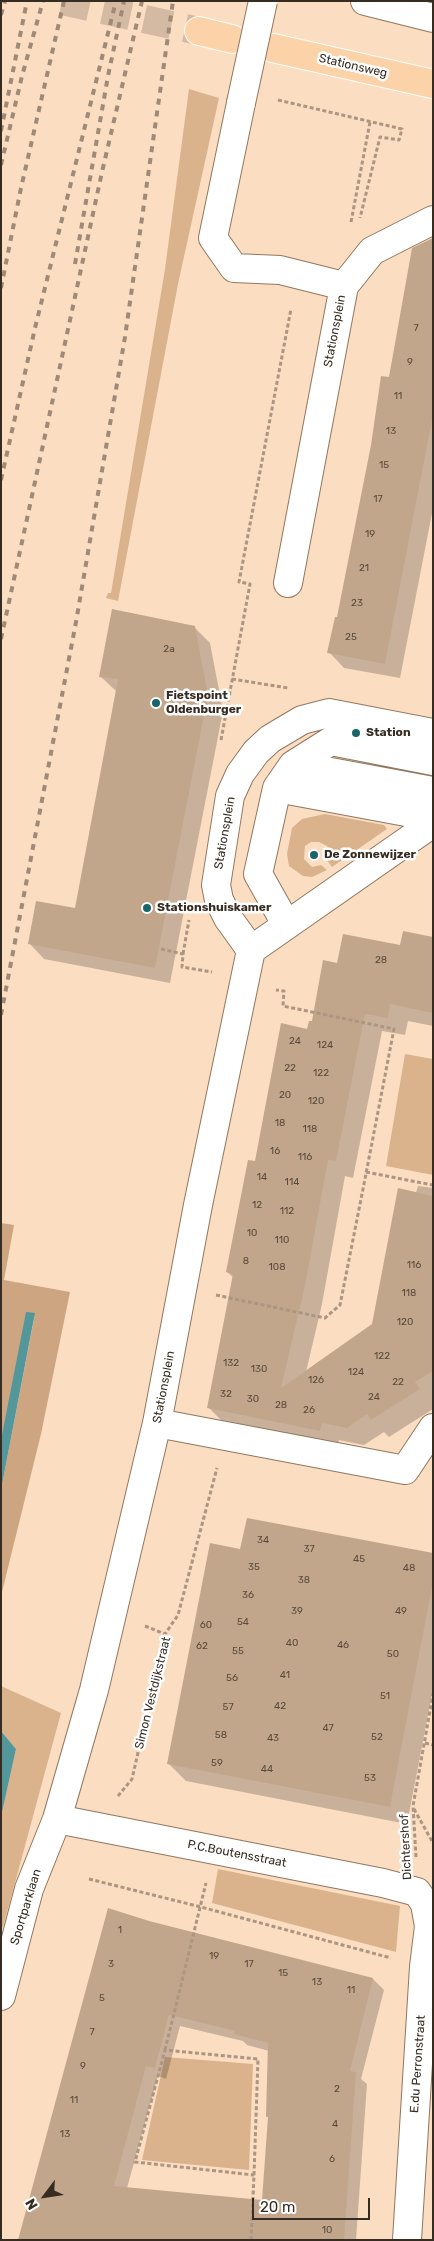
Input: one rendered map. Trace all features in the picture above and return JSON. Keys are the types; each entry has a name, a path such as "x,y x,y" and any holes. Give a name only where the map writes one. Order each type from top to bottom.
{"main road":[{"path":"199,31 232,38"},
{"name":"Stationsweg","path":"273,48 433,84"}],"street":[{"name":"Stationsplein","path":"263,1 213,238 234,268 280,270 344,286 288,583"},
{"path":"365,1 433,18"},
{"path":"344,286 372,251 433,220"},
{"name":"Stationsplein","path":"57,1819 94,1690 156,1423 198,1205 251,950 228,918 219,900 216,885 230,796 240,774 256,752 270,739 294,725 328,713 433,733"},
{"path":"286,924 258,874 277,788 293,766 331,741 433,761"},
{"path":"293,766 433,791"},
{"path":"277,788 433,817"},
{"path":"251,950 433,823"},
{"path":"156,1423 405,1470 433,1428"},
{"name":"P.C.Boutensstraat","path":"57,1819 417,1892"},
{"name":"Sportparklaan","path":"1,1996 29,1889 57,1819"},
{"name":"E.du Perronstraat","path":"407,2240 428,1926 425,1904 417,1892"}],"path":[{"path":"277,93 278,102 396,128"},
{"path":"350,228 370,122"},
{"path":"232,678 250,584 239,582 298,274"},
{"path":"161,949 183,954 182,967 221,974 245,982"},
{"path":"183,1290 325,1318 340,1305 394,1029 283,1006 284,991 275,990"},
{"path":"366,1172 433,1184"},
{"name":"Simon Vestdijkstraat","path":"100,1828 111,1805 132,1779 165,1634 178,1615 225,1436"},
{"name":"Dichtershof","path":"417,1892 413,1806 433,1694"},
{"path":"425,1743 433,1745"},
{"path":"413,1806 433,1843"},
{"path":"212,1849 201,1906 135,2162 254,2176"},
{"path":"89,1879 201,1906 424,1967"},
{"path":"165,2050 258,2059 251,2240"}],"shaded area":[{"path":"189,89 219,98 178,284 118,601 106,598 108,593 111,593 165,269"},
{"path":"325,814 384,825 387,829 332,867 327,860 329,854 327,846 319,842 311,842 305,846 304,859 312,867 321,865 327,870 312,877 303,876 289,866 287,854 292,828 302,819"},
{"path":"405,1054 433,1059 433,1175 386,1166"},
{"path":"1,1223 14,1225 4,1280 70,1292 41,1434 1,1596 1,1490 35,1314 1,1440"},
{"path":"1,1686 61,1713 3,1927 1,1926 1,1817 16,1749 1,1731"},
{"path":"218,1869 400,1906 396,1952 212,1903"},
{"path":"165,2057 253,2064 249,2170 142,2160"}],"water":[{"path":"26,1312 35,1313 1,1490 1,1440"},
{"path":"1,1731 16,1749 1,1817"}],"building":[{"path":"433,238 433,415 385,664 327,653 335,617 337,617 371,445 381,376 389,377 412,248"},
{"path":"112,609 195,626 208,695 155,968 28,944 36,901 75,908 118,679 99,677"},
{"path":"403,931 433,937 433,1013 390,1004 388,1018 365,1014 336,1161 328,1160 305,1286 281,1388 372,1324 398,1188 433,1196 433,1371 415,1382 420,1389 371,1420 367,1414 347,1428 322,1423 320,1431 207,1408 233,1274 226,1272 248,1160 255,1161 281,1023 307,1029 309,1021 312,1021 323,960 337,963 343,934 400,945"},
{"path":"247,1518 433,1553 433,1582 390,1807 167,1764 210,1543 240,1549"},
{"path":"108,1908 149,1921 373,1978 350,2071 356,2072 344,2240 18,2240","holes":["169,2015 235,2031 234,2034 268,2043 266,2117 268,2117 262,2200 114,2186 146,2066 155,2068"]}],"tunnel":[{"path":"62,1 199,31"}],"railway":[{"path":"1,15 5,1"},
{"path":"1,131 27,1"},
{"path":"1,165 22,76 43,1"},
{"path":"1,288 21,188 64,1"},
{"path":"1,480 35,328 116,1"},
{"path":"75,264 108,76 124,1"},
{"path":"1,639 102,172 142,1"},
{"path":"1,1015 76,622 125,337 173,1"}],"place":[{"name":"Fietspoint Oldenburger","path":"156,703"},
{"name":"Station","path":"356,733"},
{"name":"De Zonnewijzer","path":"314,855"},
{"name":"Stationshuiskamer","path":"147,908"}]}
